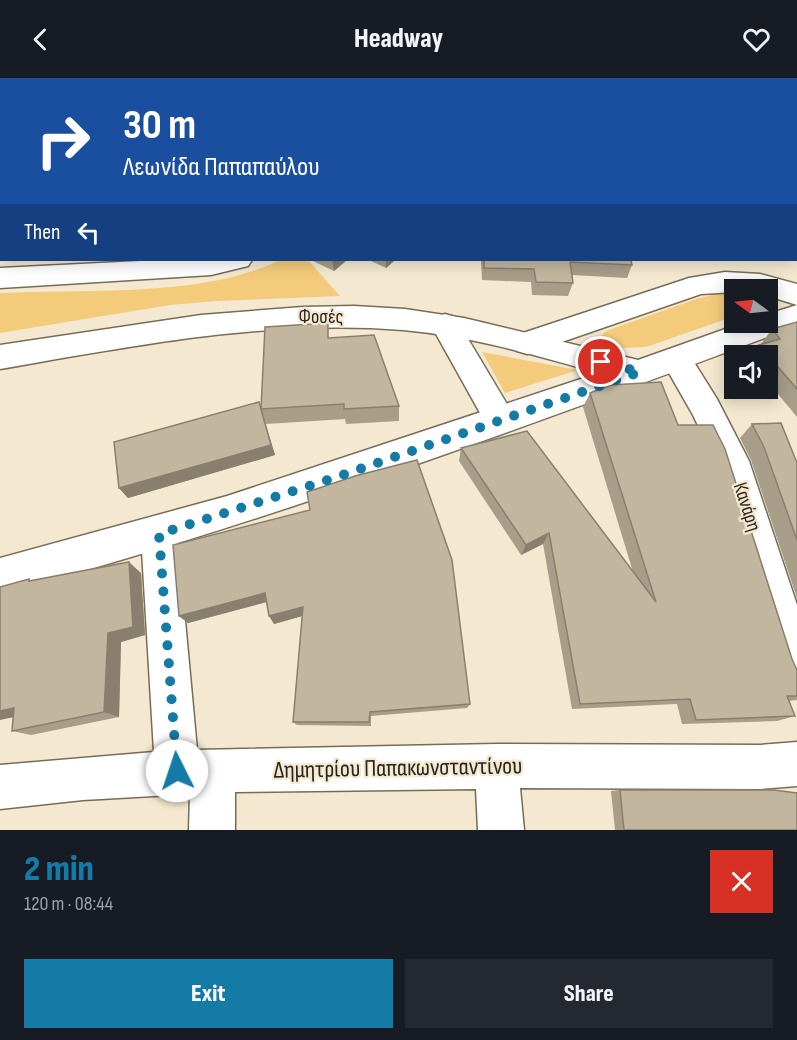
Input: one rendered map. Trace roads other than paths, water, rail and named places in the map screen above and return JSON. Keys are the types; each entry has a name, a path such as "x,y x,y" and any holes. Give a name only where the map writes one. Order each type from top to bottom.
{"street":[{"path":"0,278 177,269 234,261"},
{"path":"527,343 699,285 753,281 797,295"},
{"path":"0,576 159,534 331,479 797,315"},
{"name":"Φοσές","path":"0,357 245,320 297,316 366,317 445,325 640,372"},
{"path":"445,325 500,420"},
{"name":"Κανάρη","path":"676,359 706,408 732,461 797,665"},
{"path":"159,534 195,771 212,830"},
{"name":"Δημητρίου Παπακωνσταντίνου","path":"0,787 93,776 195,771 497,766 760,767 797,764"},
{"path":"497,766 501,830"}]}
